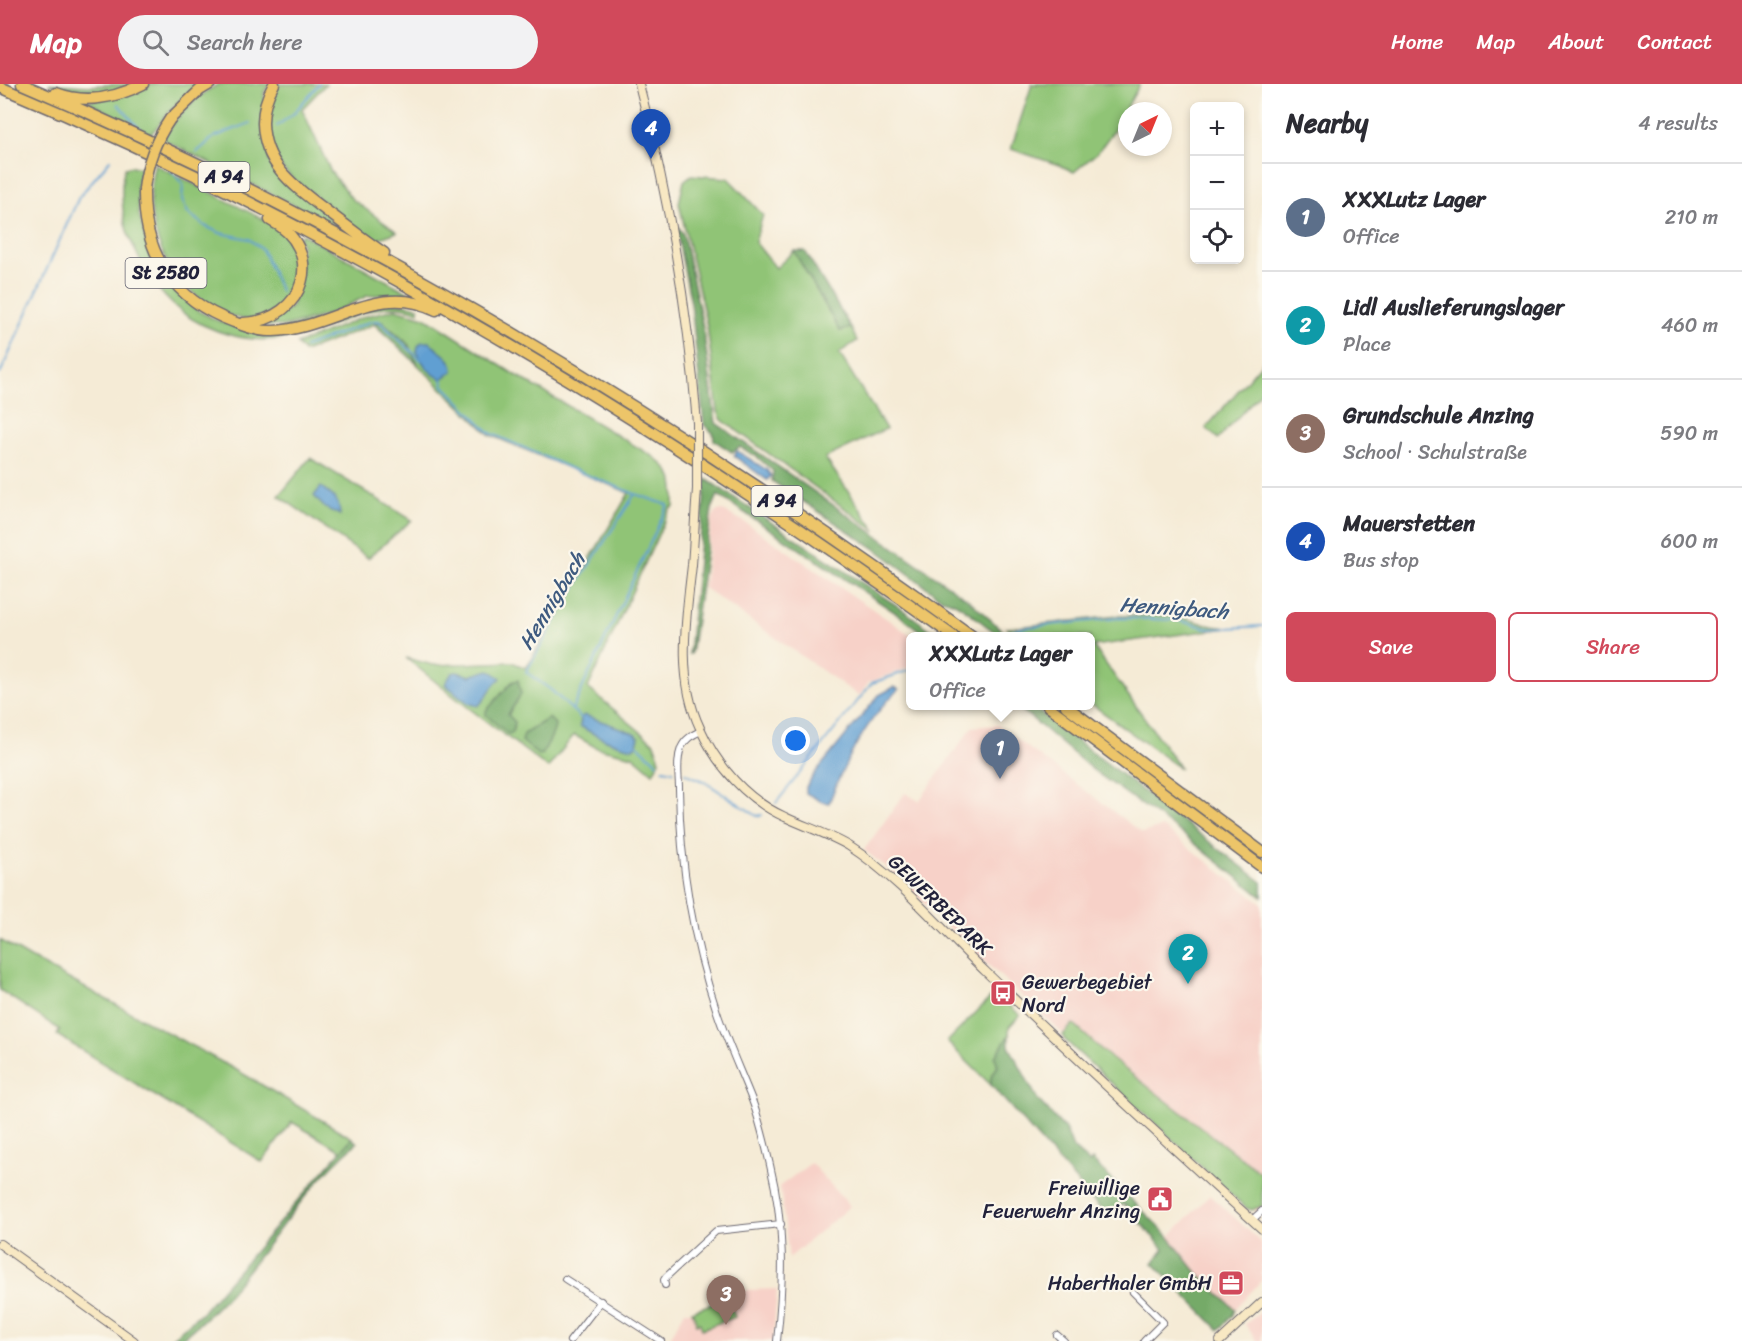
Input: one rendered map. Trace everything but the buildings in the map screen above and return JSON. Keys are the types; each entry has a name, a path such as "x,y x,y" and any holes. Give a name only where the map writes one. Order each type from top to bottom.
{"highway":[{"path":"25,85 39,86 64,96 94,99 121,94 143,84"},
{"name":"St 2580","path":"210,84 200,90 170,118 153,148 144,189 146,225 151,243 167,274 191,299 237,324"},
{"path":"274,84 266,104 264,131 271,158 280,171 290,182 374,247 405,267 414,277"},
{"name":"A 94","path":"25,85 205,168 414,277 568,366 694,445 966,632"},
{"name":"A 94","path":"0,87 78,120 244,200 342,250 464,318 558,373 703,465 806,533 947,632"},
{"path":"237,324 266,320 283,311 297,294 303,273 301,255 292,238 278,225 255,213 244,200"},
{"path":"237,324 272,331 304,327 369,303 391,299 425,304 447,315 464,318"},
{"path":"1055,710 1262,867"},
{"path":"1073,710 1262,852"}],"street":[{"name":"GEWERBEPARK","path":"639,84 659,166 690,342 697,423 697,489 684,645 688,689 701,731 724,768 748,793 782,816 849,846 879,868 998,983 1262,1229"},
{"path":"701,731 684,742 679,756 680,824 695,929 709,986 758,1120 771,1168 781,1224 784,1266 777,1341"},
{"path":"1252,1220 1262,1211"},
{"path":"665,1285 666,1277 711,1233 781,1224"},
{"path":"0,1244 134,1341"},
{"path":"565,1279 661,1341"},
{"path":"1133,1292 1163,1322 1144,1341"},
{"path":"570,1341 601,1301"},
{"path":"1220,1341 1262,1302"},
{"path":"1057,1335 1064,1341"}],"shaded area":[{"path":"721,510 743,521 906,632 906,668 869,682 859,696 704,588 712,520 716,512"},
{"path":"998,725 1142,833 1162,827 1262,904 1262,1217 969,947 894,873 864,850 905,793 919,801 972,727"},
{"path":"811,1163 850,1206 789,1258 780,1186"},
{"path":"1210,1195 1262,1243 1262,1280 1235,1309 1198,1274 1169,1237"},
{"path":"777,1289 773,1341 668,1341 685,1311 691,1311 748,1290"},
{"path":"1262,1311 1262,1341 1257,1341 1245,1324"}],"green space":[{"path":"48,84 87,86 134,84 113,91 91,93"},
{"path":"150,84 200,84 179,101 151,134 86,101 132,94"},
{"path":"219,84 270,84 264,92 269,161 343,230 162,139 187,107"},
{"path":"278,84 326,84 302,109 331,172 352,199 397,232 380,238 377,244 295,181 282,168 270,146 268,134 270,110"},
{"path":"1032,84 1140,84 1130,102 1118,102 1118,123 1098,152 1074,172 1011,149"},
{"path":"155,162 156,165 279,227 288,236 298,257 300,276 296,290 281,306 259,317 238,318 206,303 176,275 158,241 153,222 151,202"},
{"path":"132,166 140,168 137,186 139,214 150,256 162,276 196,310 218,321 250,331 274,332 389,301 419,307 419,312 405,308 378,308 314,331 272,340 231,335 203,325 183,313 157,287 143,267 131,242 125,221 122,188 125,168"},
{"path":"691,175 728,178 763,215 755,242 776,268 794,251 840,330 851,328 857,341 839,353 886,429 825,458 876,531 722,420 718,412 707,326 679,203 684,181"},
{"path":"679,228 683,234 703,327 716,423 969,600 1004,632 995,632 965,609 942,599 880,552 772,481 773,471 757,457 740,447 732,452 714,440 713,433 704,425 691,303 677,234"},
{"path":"302,234 418,298 387,294 367,296 330,314 287,326 265,326 266,322 292,307 302,245 299,238"},
{"path":"794,251 805,251 851,328 840,331"},
{"path":"395,309 425,317 509,371 654,457 670,473 674,484 674,507 670,509 588,688 654,743 660,760 653,773 633,756 597,748 574,735 548,768 406,658 433,665 512,662 526,668 629,493 490,435 418,365 408,344 382,321 304,352 297,344 366,316"},
{"path":"382,321 408,344 418,365 374,324"},
{"path":"1262,363 1262,391 1218,439 1206,428"},
{"path":"310,458 412,520 368,558 279,496"},
{"path":"706,479 933,632 922,632 718,495 712,509 691,654 689,654"},
{"path":"1173,615 1228,628 1095,646 1095,632 1010,632 1007,628 1118,616"},
{"path":"1095,649 1181,769 1095,707"},
{"path":"518,680 521,694 508,715 515,722 512,733 508,734 486,715 486,711 512,682"},
{"path":"1022,710 1037,710 1262,882 1262,897 1180,832 1094,771"},
{"path":"549,718 555,724 554,732 543,754 538,755 522,741 524,734"},
{"path":"0,940 240,1072 352,1138 341,1151 292,1122 262,1162 57,1035 60,1030 0,990"},
{"path":"995,993 1020,1015 1009,1027 1009,1035 996,1057 998,1066 991,1077 991,1085 947,1042"},
{"path":"1073,1024 1112,1059 1262,1174 1262,1206 1252,1210 1246,1208 1064,1039 1063,1035"},
{"path":"1009,1035 1009,1046 1038,1100 1066,1130 1073,1148 1090,1163 1092,1160 1169,1237 1198,1274 1235,1309 1233,1315 1219,1330 1153,1263 1164,1249 1124,1204 1107,1216 991,1085 991,1077 998,1066 995,1057"},
{"path":"352,1138 357,1143 322,1177 229,1294 179,1341 168,1341 204,1310"},
{"path":"728,1298 735,1317 702,1329 700,1323 697,1324 692,1311"}],"water":[{"path":"422,342 430,342 445,355 451,362 453,371 442,379 430,371 417,352"},
{"path":"737,451 767,470 771,476 767,480 734,456"},
{"path":"321,487 335,498 340,515 325,508 314,496"},
{"path":"489,670 501,678 478,706 468,703 445,684 452,673 457,672 470,676"},
{"path":"894,687 899,689 876,714 858,742 829,803 822,802 806,793 806,787 815,773 879,695"},
{"path":"584,715 634,733 639,737 637,744 633,748 593,734 580,726"}],"waterway":[{"path":"277,126 293,114 319,84"},
{"name":"Hennigbach","path":"118,104 144,134"},
{"path":"197,152 214,137 250,123"},
{"path":"0,374 79,197 110,160"},
{"name":"Hennigbach","path":"171,170 183,185 182,200 188,213 205,226 220,233 249,239 262,249 281,292"},
{"name":"Hennigbach","path":"305,347 372,321 379,321 421,360"},
{"name":"Hennigbach","path":"442,379 444,386 490,433 635,494 572,592 526,672 551,690 581,718"},
{"name":"Hennigbach","path":"572,710 668,505 635,494"},
{"name":"Hennigbach","path":"1012,631 1018,628 1120,618 1177,620 1211,629 1262,626"},
{"name":"Hennigbach","path":"776,803 872,683 906,671"},
{"name":"Hennigbach","path":"637,744 658,764"},
{"name":"Hennigbach","path":"663,769 673,771"},
{"name":"Hennigbach","path":"685,773 705,782 757,816 762,815"}],"place":[{"name":"Mauerstetten","path":"651,159"},
{"name":"XXXLutz Lager","path":"1000,779"},
{"name":"Lidl Auslieferungslager","path":"1188,984"},
{"name":"Gewerbegebiet Nord","path":"1003,993"},
{"name":"Freiwillige Feuerwehr Anzing","path":"1160,1199"},
{"name":"Haberthaler GmbH","path":"1231,1283"},
{"name":"Grundschule Anzing","path":"726,1325"}]}
